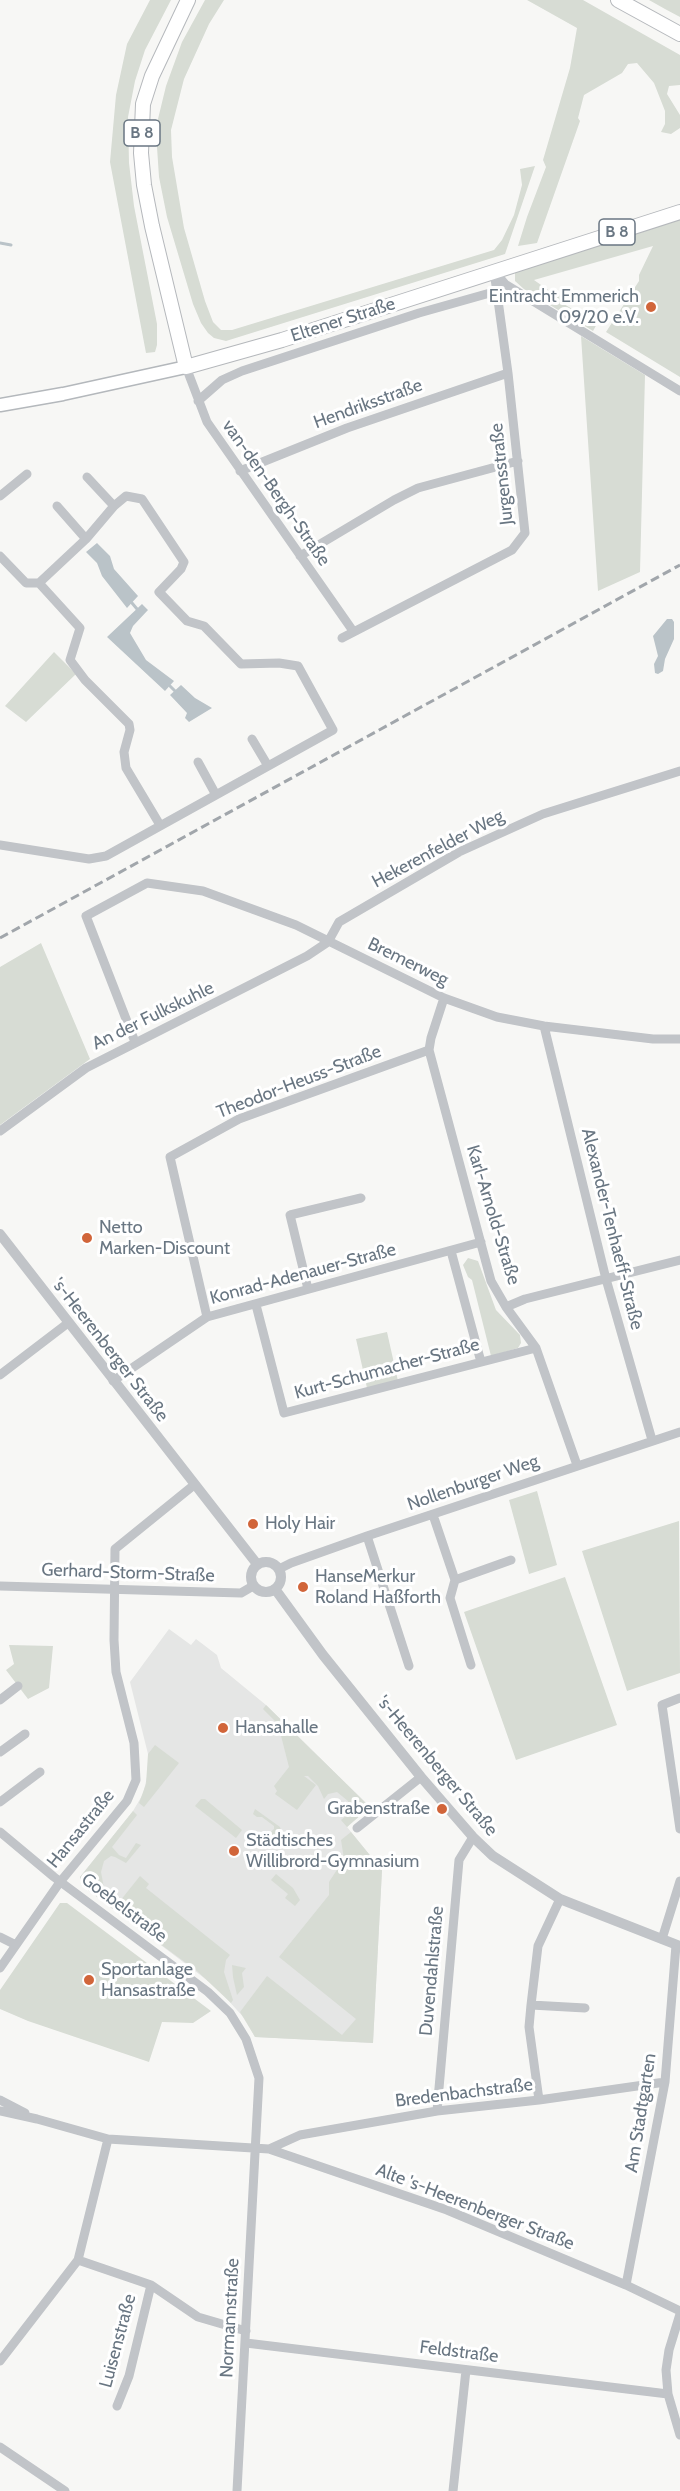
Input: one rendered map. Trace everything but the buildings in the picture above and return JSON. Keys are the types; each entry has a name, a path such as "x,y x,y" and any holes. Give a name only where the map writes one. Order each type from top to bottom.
{"main road":[{"name":"B 8","path":"186,367 152,226 144,185 141,153 143,104 152,76 188,0"},
{"path":"618,0 680,34"},
{"name":"Eltener Straße","path":"0,405 63,394 186,367 282,340 680,212"}],"street":[{"name":"Jurgensstraße","path":"342,638 512,550 525,532 508,374 494,272"},
{"path":"494,272 505,284 680,391"},
{"name":"Eltener Straße","path":"198,401 222,380 242,371 408,317 497,291"},
{"name":"van-den-Bergh-Straße","path":"186,367 207,422 353,631"},
{"name":"Hendriksstraße","path":"240,471 347,428 508,374"},
{"path":"300,556 418,488 518,461"},
{"path":"0,496 27,474"},
{"path":"87,477 114,506"},
{"path":"0,556 26,583 39,583 86,539 114,506 126,496 142,499 184,561 181,569 159,592 187,621 204,626 241,664 279,663 298,666 333,730 106,856 88,859 0,845"},
{"path":"57,506 86,539"},
{"path":"39,583 80,628 70,660 85,680 129,724 130,730 124,752 126,768 160,825"},
{"path":"252,739 268,766"},
{"path":"198,762 216,795"},
{"name":"Hekerenfelder Weg","path":"328,942 339,922 489,837 543,814 680,771"},
{"name":"Bremerweg","path":"135,1042 86,916 147,884 203,891 296,925 444,998 497,1017 544,1026 653,1039 680,1039"},
{"name":"An der Fulkskuhle","path":"0,1131 86,1068 308,956 328,942"},
{"name":"Karl-Arnold-Straße","path":"444,998 429,1050 491,1281 506,1307 536,1348 577,1465"},
{"name":"Alexander-Tenhaeff-Straße","path":"544,1026 606,1279 652,1440"},
{"name":"Theodor-Heuss-Straße","path":"207,1317 170,1157 239,1119 429,1050"},
{"path":"308,1289 290,1215 361,1198"},
{"name":"'s-Heerenberger Straße","path":"0,1234 257,1564"},
{"name":"Konrad-Adenauer-Straße","path":"113,1380 207,1317 481,1242"},
{"path":"452,1251 482,1362"},
{"path":"506,1307 525,1299 680,1260"},
{"name":"Kurt-Schumacher-Straße","path":"256,1305 284,1413 536,1348"},
{"path":"0,1375 68,1323"},
{"name":"Nollenburger Weg","path":"279,1569 367,1536 680,1432"},
{"path":"114,1588 115,1549 194,1485"},
{"path":"433,1515 455,1581 450,1599 471,1665"},
{"path":"367,1536 409,1666"},
{"path":"455,1581 512,1560"},
{"path":"266,1562 275,1564 279,1569 280,1581 275,1589 262,1592 254,1586 251,1574 257,1564 266,1562"},
{"name":"Gerhard-Storm-Straße","path":"0,1586 241,1593 254,1586"},
{"name":"Hansastraße","path":"0,1968 60,1882 127,1801 136,1780 134,1743 116,1672 114,1588"},
{"name":"'s-Heerenberger Straße","path":"275,1589 323,1655 421,1777 493,1857 560,1899 678,1945"},
{"path":"0,1700 18,1686"},
{"path":"680,1698 662,1705 680,1829"},
{"path":"0,1752 25,1734"},
{"path":"0,1802 40,1772"},
{"path":"357,1828 421,1777"},
{"name":"Goebelstraße","path":"0,1832 60,1882 208,1992 230,2013 246,2039 259,2078 254,2147"},
{"name":"Duvendahlstraße","path":"437,2111 459,1860 473,1837"},
{"path":"662,1939 680,1881"},
{"path":"539,2100 529,2027 531,2005 538,1946 560,1899"},
{"path":"0,1937 16,1945"},
{"name":"Am Stadtgarten","path":"626,2285 666,2082 678,1945"},
{"path":"531,2005 585,2008"},
{"name":"Bredenbachstraße","path":"269,2149 300,2135 437,2111 539,2100 666,2082"},
{"path":"0,2100 37,2119"},
{"path":"0,2111 108,2139 254,2147"},
{"path":"0,2361 78,2260 108,2139"},
{"name":"Alte 's-Heerenberger Straße","path":"254,2147 269,2149 447,2210 626,2285 680,2312"},
{"name":"Normannstraße","path":"237,2491 254,2147"},
{"path":"78,2260 151,2284 198,2317 246,2331"},
{"name":"Luisenstraße","path":"117,2406 129,2376 151,2284"},
{"path":"680,2312 666,2370 668,2394 680,2435"},
{"name":"Feldstraße","path":"246,2343 668,2394"},
{"path":"453,2491 466,2370"},
{"path":"0,2447 65,2491"}],"shaded area":[{"path":"150,0 171,0 145,50 135,81 128,117 129,163 134,206 157,324 155,352 146,353 110,162 116,95 127,44"},
{"path":"205,0 224,0 209,24 184,79 171,130 172,157 184,228 205,301 213,322 221,330 232,330 494,250 502,240 514,215 522,185 520,169 535,166 505,254 226,341 214,338 208,333 193,304 167,217 159,177 157,147 158,119 166,86 182,42"},
{"path":"527,0 583,0 680,55 680,85 669,86 667,94 680,115 680,128 671,134 661,132 665,124 665,111 654,83 637,63 628,64 622,73 584,95 578,118 580,121 537,243 518,246 546,167 543,160 570,68 577,28"},
{"path":"649,0 680,0 680,17 665,9"},
{"name":"Eintracht Emmerich 09/20 e.V.","path":"680,218 680,377 606,332 639,281 639,275 653,246 534,280 551,292 554,290 562,296 559,301 597,324 593,331 525,290 515,281 515,273 518,270"},
{"path":"581,336 645,375 640,572 598,591"},
{"path":"97,543 110,556 114,569 138,596 127,608 102,576 97,563 86,552"},
{"path":"142,604 148,610 133,626 130,633 146,660 174,681 165,691 107,637"},
{"path":"667,619 672,619 674,622 674,639 665,659 663,671 658,674 655,673 654,664 658,656 653,636"},
{"path":"54,652 76,674 26,722 5,706"},
{"path":"181,685 195,698 212,708 189,722 185,718 187,713 170,695"},
{"path":"41,943 90,1059 0,1125 0,967"},
{"path":"468,1258 478,1261 496,1310 520,1335 521,1343 518,1348 491,1356 472,1280 468,1277 463,1265"},
{"path":"387,1332 398,1381 367,1388 356,1339"},
{"path":"537,1491 557,1565 529,1574 509,1500"},
{"path":"679,1521 680,1673 627,1691 582,1551"},
{"path":"565,1577 617,1725 516,1760 464,1612"},
{"name":"Städtisches Willibrord-Gymnasium","path":"169,1629 191,1645 196,1639 217,1655 221,1668 266,1705 370,1807 347,1827 382,1870 373,2043 255,2037 246,2020 216,1987 137,1927 139,1924 127,1915 125,1918 81,1885 80,1877 133,1811 143,1794 148,1773 148,1754 130,1682"},
{"path":"9,1645 53,1646 49,1688 28,1699 6,1670 14,1664"},
{"path":"266,1705 370,1807 347,1827 341,1820 346,1816 349,1817 348,1801 337,1792 328,1794 324,1799 318,1786 308,1776 304,1776 316,1785 297,1810 275,1794 277,1791 274,1786 289,1767 278,1724 263,1709"},
{"path":"155,1745 179,1763 144,1807 139,1803 146,1784 148,1754"},
{"path":"201,1799 205,1799 242,1830 236,1838 195,1806"},
{"path":"255,1809 280,1827 281,1830 270,1842 265,1840 265,1837 274,1829 274,1826 262,1817 253,1814"},
{"path":"133,1811 137,1815 112,1847 119,1855 126,1858 136,1843 141,1845 126,1863 111,1856 104,1861 101,1872 104,1888 99,1898 81,1885 80,1877"},
{"path":"351,1832 382,1870 373,2043 255,2037 240,2012 267,1976 342,2035 356,2019 279,1957 329,1895 329,1882 344,1859 341,1840"},
{"path":"276,1874 293,1888 300,1900 295,1906 285,1898 288,1894 271,1880"},
{"path":"140,1876 149,1884 146,1888 230,1955 226,1960 224,1972 233,2000 231,2003 197,1971 137,1927 139,1924 127,1915 125,1918 110,1907 114,1902 120,1901"},
{"name":"Sportanlage Hansastraße","path":"60,1903 67,1903 211,2011 193,2023 162,2022 149,2062 28,2021 0,2009 0,1990"},
{"path":"232,1965 246,1968 242,1973 244,1987 237,1995 233,1977"}],"waterway":[{"path":"0,243 11,245"},
{"path":"132,603 137,609"},
{"path":"170,686 175,691"}],"railway":[{"path":"0,938 680,565"}],"place":[{"name":"Eintracht Emmerich 09/20 e.V.","path":"651,307"},
{"name":"Netto Marken-Discount","path":"87,1238"},
{"name":"Holy Hair","path":"253,1524"},
{"name":"HanseMerkur Roland Haßforth","path":"303,1587"},
{"name":"Hansahalle","path":"223,1728"},
{"name":"Grabenstraße","path":"442,1809"},
{"name":"Städtisches Willibrord-Gymnasium","path":"234,1851"},
{"name":"Sportanlage Hansastraße","path":"89,1980"}]}
